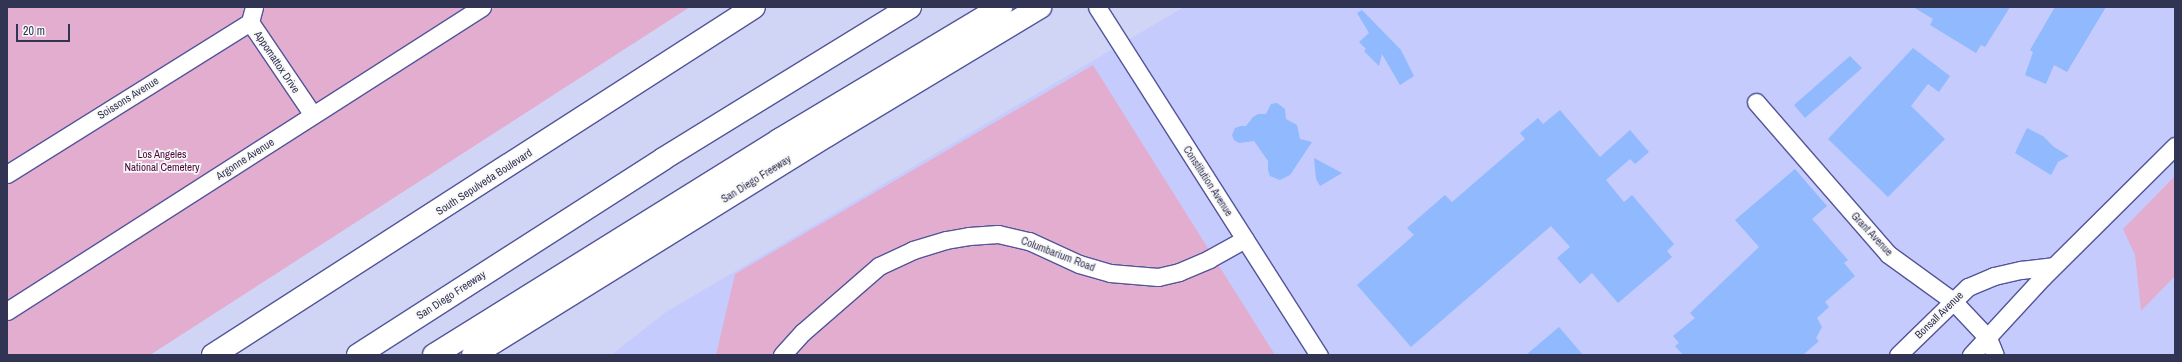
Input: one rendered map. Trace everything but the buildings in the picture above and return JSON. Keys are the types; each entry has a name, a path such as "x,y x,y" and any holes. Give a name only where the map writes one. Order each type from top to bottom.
{"main road":[{"name":"South Sepulveda Boulevard","path":"213,355 754,7"},
{"name":"San Diego Freeway","path":"358,355 663,159 910,7"},
{"path":"434,355 779,140 1001,7"},
{"name":"San Diego Freeway","path":"473,355 816,142 1040,7"}],"street":[{"name":"Argonne Avenue","path":"7,311 482,7"},
{"name":"Constitution Avenue","path":"1097,7 1319,355"},
{"name":"Appomattox Drive","path":"252,14 313,115"},
{"name":"Soissons Avenue","path":"7,174 252,14"},
{"name":"Grant Avenue","path":"1756,102 1888,254 1953,301 1988,338 1995,355"},
{"path":"1971,355 2053,266 2175,146"},
{"name":"Columbarium Road","path":"782,355 803,332 879,266 913,250 946,240 969,236 998,234 1028,241 1078,264 1110,273 1158,277 1179,272 1209,259 1245,239"},
{"name":"Bonsall Avenue","path":"1898,355 1968,287 1994,276 2021,270 2053,266"}],"shaded area":[{"path":"1184,7 2175,7 2175,355 611,355 666,312"}],"green space":[{"name":"Los Angeles National Cemetery","path":"7,7 690,7 150,355 7,355"},
{"path":"1093,65 1275,355 716,355 735,274"},
{"path":"2175,176 2175,276 2141,311 2135,255 2123,229"}]}
